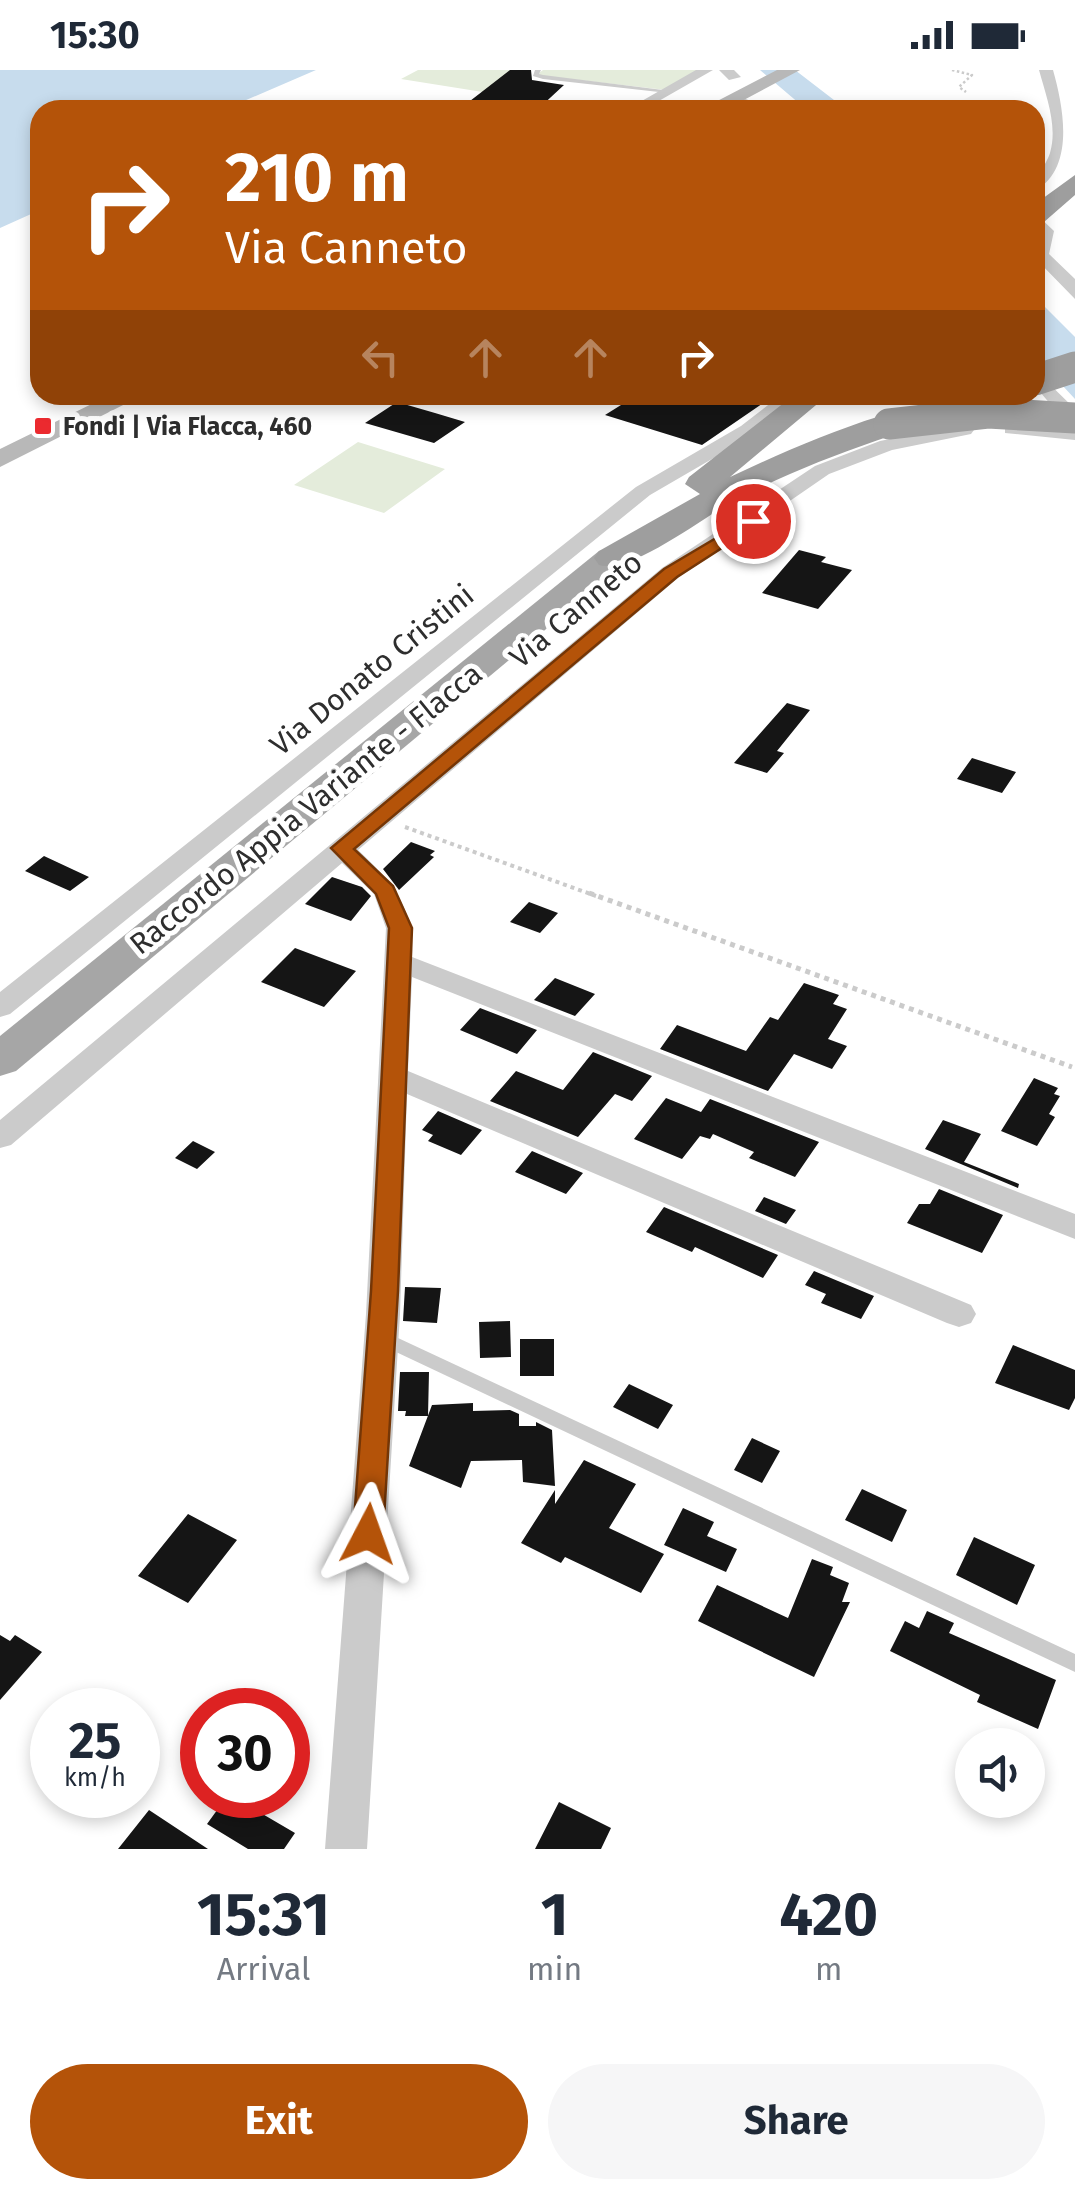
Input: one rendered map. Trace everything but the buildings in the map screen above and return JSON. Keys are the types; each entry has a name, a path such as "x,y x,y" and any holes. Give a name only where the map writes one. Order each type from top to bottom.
{"highway":[{"path":"1045,202 1075,182"},
{"path":"1045,375 1075,367"},
{"path":"612,558 723,482 803,405"},
{"path":"723,482 951,405"},
{"path":"889,424 996,412 1075,420"}],"main road":[{"path":"731,82 755,87 791,70"},
{"path":"0,459 110,405"},
{"name":"Raccordo Appia Variante - Flacca","path":"0,1060 612,558"}],"street":[{"path":"651,100 706,70"},
{"path":"1045,191 1060,154 1060,121 1046,70"},
{"path":"731,82 750,100"},
{"path":"1045,259 1068,280 1075,294"},
{"path":"1045,388 1075,420"},
{"name":"Via Donato Cristini","path":"0,1008 650,486 748,430 780,405"},
{"name":"Via Canneto","path":"0,1137 670,573 770,510 815,474 879,448 945,432 998,428 1075,434"},
{"path":"342,848 380,885 396,909 399,962 382,1338 346,1849"},
{"path":"399,962 1075,1227"},
{"path":"395,1077 960,1314"}],"lane":[{"path":"538,70 535,75 543,78 668,91"},
{"path":"382,1338 1075,1663"}],"path":[{"path":"952,70 972,76 959,86 966,92"},
{"path":"378,818 1072,1067"}],"green space":[{"path":"418,70 524,70 489,93 401,79"},
{"path":"543,70 702,70 666,90 536,75"},
{"path":"358,442 445,469 384,513 294,485"}],"water":[{"path":"0,70 316,70 246,100 30,100 30,214 0,228"},
{"path":"760,70 795,70 834,100 795,100"},
{"path":"1045,307 1075,337 1075,399 1045,367"}],"place":[{"name":"Fondi | Via Flacca, 460","path":"43,426"}],"route":[{"path":"368,1534 385,1291 400,928 386,891 342,848 670,573 753,521"}]}
